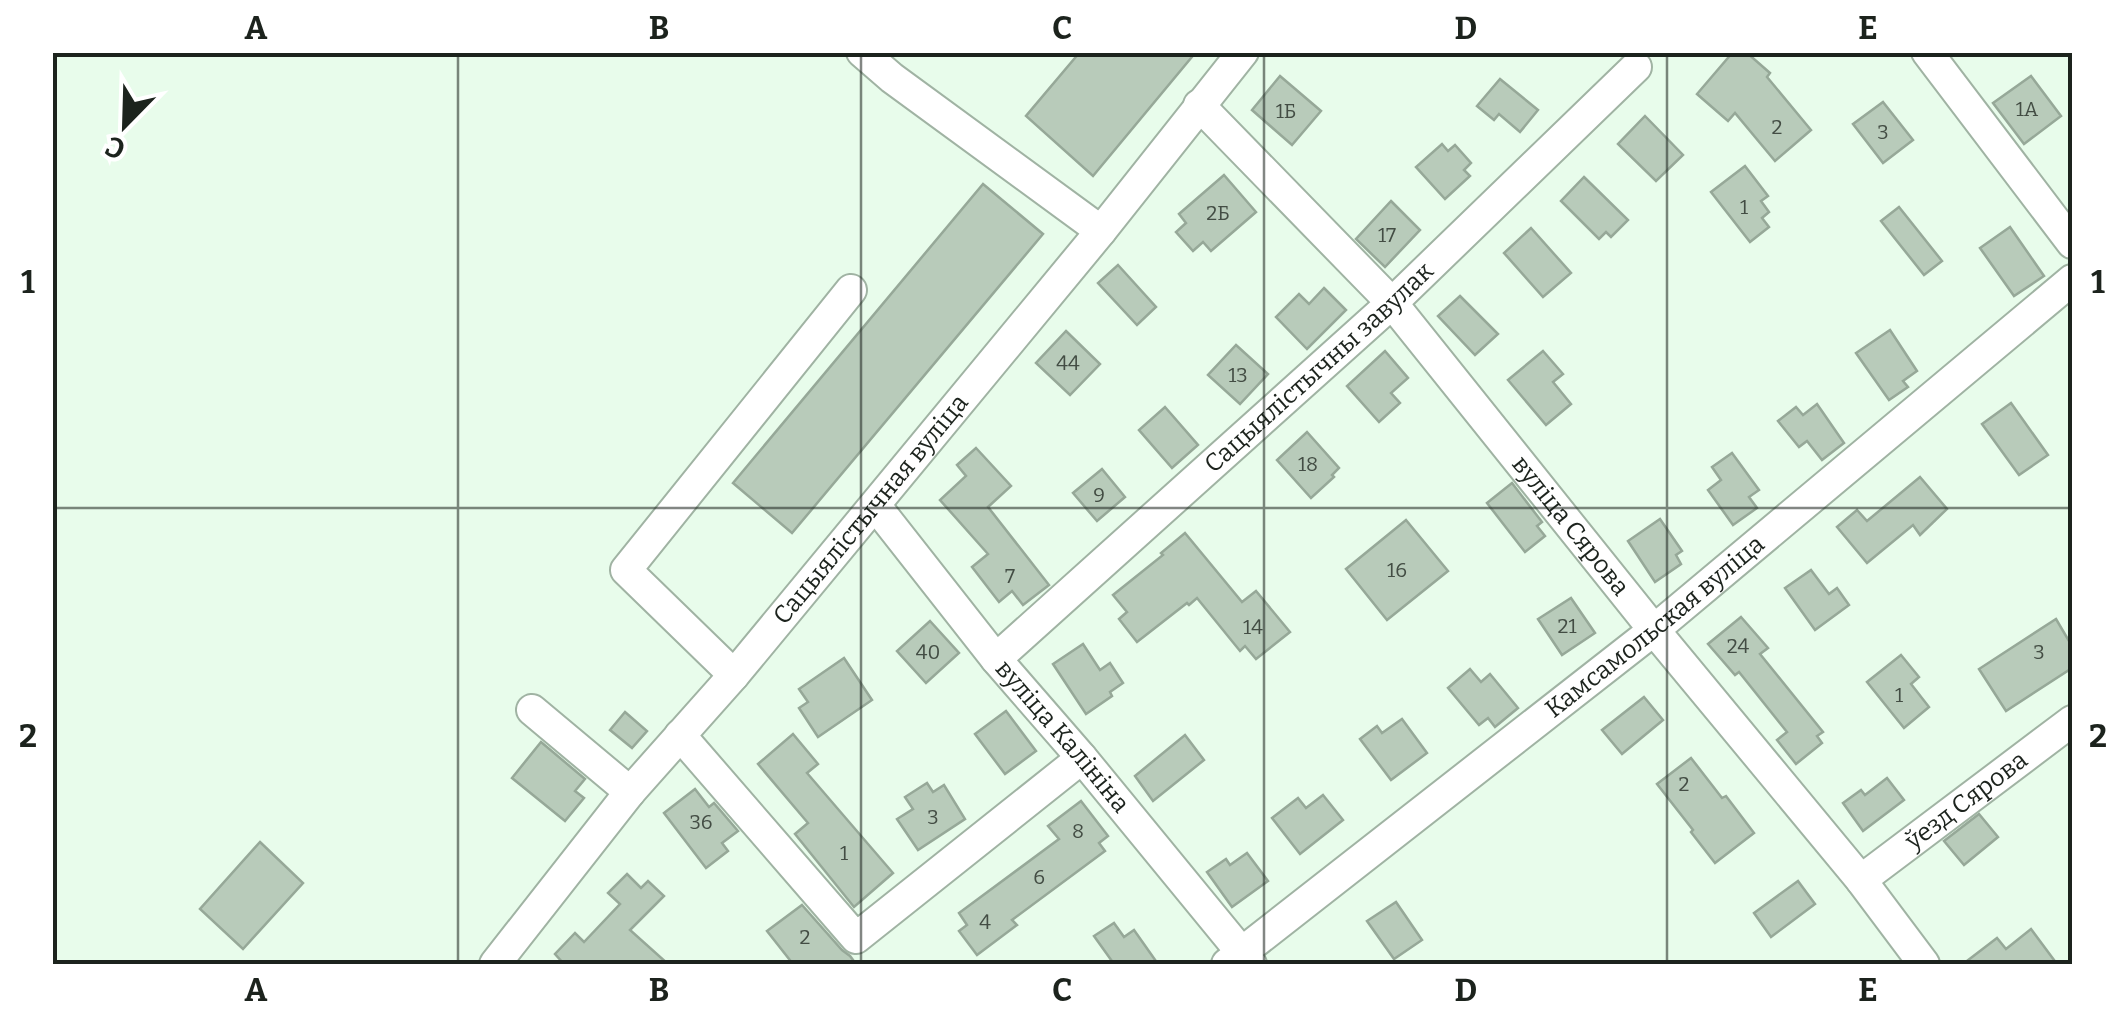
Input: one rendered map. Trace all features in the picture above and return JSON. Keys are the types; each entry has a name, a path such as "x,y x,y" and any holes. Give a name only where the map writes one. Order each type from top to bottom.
{"street":[{"path":"862,52 1101,232"},
{"name":"Сацыялістычная вуліца","path":"495,964 630,792 876,505 1244,52"},
{"path":"1927,52 2072,243"},
{"name":"Сацыялістычны завулак","path":"996,659 1392,304 1636,66"},
{"name":"вуліца Сярова","path":"1200,105 1392,304 1861,880 1924,964"},
{"name":"Камсамольская вуліца","path":"1240,960 1654,630 2072,280"},
{"path":"734,675 626,570 851,290"},
{"name":"вуліца Калініна","path":"876,505 1240,960"},
{"path":"532,710 630,792"},
{"name":"ўезд Сярова","path":"1861,880 2072,721"},
{"path":"680,736 856,938 1082,758"}],"building":[{"path":"1080,52 1196,52 1093,176 1026,116"},
{"path":"1733,52 1746,52 1770,73 1767,77 1811,130 1775,161 1735,113 1728,121 1697,94"},
{"path":"1280,76 1321,111 1292,145 1252,110"},
{"path":"2031,76 2061,116 2024,144 1993,103"},
{"path":"1500,79 1538,110 1520,132 1499,114 1494,120 1477,106"},
{"path":"1883,102 1913,140 1883,163 1853,124"},
{"path":"1645,116 1683,155 1656,181 1618,144"},
{"path":"1442,144 1448,151 1455,145 1471,163 1464,170 1470,176 1445,199 1416,167"},
{"path":"1745,166 1768,196 1761,201 1769,212 1762,218 1769,227 1750,242 1711,192"},
{"path":"1224,175 1256,212 1211,251 1203,242 1193,251 1176,232 1186,223 1179,214"},
{"path":"1584,177 1628,220 1611,237 1606,232 1599,239 1561,201"},
{"path":"983,184 1043,234 792,533 733,483"},
{"path":"1391,201 1420,230 1385,267 1356,239"},
{"path":"1899,207 1942,261 1924,275 1881,221"},
{"path":"2010,227 2044,276 2014,296 1980,248"},
{"path":"1531,228 1571,273 1543,297 1504,253"},
{"path":"1118,265 1156,307 1137,325 1098,283"},
{"path":"1324,288 1346,310 1307,349 1276,317 1299,294 1309,304"},
{"path":"1460,296 1498,334 1475,355 1438,316"},
{"path":"1890,330 1917,371 1903,381 1908,387 1889,400 1856,353"},
{"path":"1066,331 1100,364 1070,395 1036,363"},
{"path":"1236,345 1268,374 1240,404 1208,375"},
{"path":"1385,351 1408,378 1391,393 1400,403 1379,422 1347,386"},
{"path":"1543,351 1563,374 1553,382 1571,404 1546,425 1508,380"},
{"path":"2011,403 2048,455 2019,475 1982,424"},
{"path":"1817,404 1844,443 1822,460 1807,441 1799,447 1778,421 1796,407 1803,415"},
{"path":"1165,407 1198,445 1172,468 1139,430"},
{"path":"1307,432 1339,468 1311,498 1277,460"},
{"path":"976,448 1011,486 988,507 1049,585 1023,605 1012,591 999,602 972,567 988,554 940,500 966,476 957,465"},
{"path":"1732,453 1759,490 1749,497 1757,508 1733,525 1708,490 1721,480 1712,467"},
{"path":"1102,469 1125,497 1097,521 1073,493"},
{"path":"1920,477 1947,509 1920,535 1913,525 1867,563 1837,527 1857,510 1867,521"},
{"path":"1512,483 1542,522 1537,526 1545,536 1525,552 1487,503"},
{"path":"1660,519 1682,551 1676,555 1681,564 1655,582 1628,541"},
{"path":"1406,520 1448,571 1387,620 1346,569"},
{"path":"1185,533 1242,602 1256,591 1290,632 1256,659 1245,646 1240,651 1197,598 1137,642 1119,619 1127,612 1113,595"},
{"path":"1811,570 1829,594 1837,588 1849,605 1815,630 1785,588"},
{"path":"1571,598 1595,633 1562,655 1538,619"},
{"path":"1741,617 1768,648 1760,654 1823,732 1817,736 1822,743 1796,764 1777,740 1787,732 1739,672 1735,675 1708,644"},
{"path":"2056,619 2072,646 2072,668 2006,711 1979,669"},
{"path":"930,621 959,653 926,683 897,651"},
{"path":"1083,644 1100,670 1110,663 1123,683 1086,714 1053,664"},
{"path":"1901,655 1919,677 1911,684 1929,707 1904,728 1867,682"},
{"path":"844,658 872,700 818,737 799,708 808,702 799,689"},
{"path":"1470,669 1481,682 1490,674 1518,708 1495,727 1488,718 1479,725 1448,688"},
{"path":"1644,697 1663,720 1622,754 1602,730"},
{"path":"1006,711 1036,751 1005,774 975,734"},
{"path":"625,712 647,731 632,748 610,730"},
{"path":"1402,719 1427,753 1391,780 1360,739 1377,726 1382,733"},
{"path":"793,734 818,764 807,773 893,873 854,907 795,834 808,823 758,764"},
{"path":"1185,735 1204,760 1153,801 1135,776"},
{"path":"541,742 585,779 575,791 584,798 565,821 512,778"},
{"path":"1691,758 1754,833 1715,863 1657,784"},
{"path":"1887,778 1904,800 1863,831 1843,803 1861,790 1865,795"},
{"path":"927,783 933,792 944,785 965,819 918,850 897,819 913,809 905,797"},
{"path":"695,789 709,807 714,803 738,831 722,843 728,851 706,868 664,813"},
{"path":"1323,795 1343,820 1300,854 1272,818 1298,798 1306,808"},
{"path":"1081,801 1108,836 1099,843 1105,851 1012,920 1017,925 977,955 959,931 967,925 959,913 1059,839 1048,826"},
{"path":"1979,814 1998,837 1964,865 1944,841"},
{"path":"260,842 303,883 243,949 200,909"},
{"path":"1247,853 1268,881 1232,907 1207,872 1226,859 1230,865"},
{"path":"627,874 641,888 648,881 664,896 630,930 668,964 564,964 555,954 575,933 584,942 620,904 608,893"},
{"path":"1798,881 1815,904 1771,937 1754,913"},
{"path":"1396,902 1422,940 1394,959 1367,921"},
{"path":"802,905 856,964 793,964 767,931"},
{"path":"1114,923 1124,937 1134,930 1158,964 1114,964 1094,936"},
{"path":"2031,929 2057,964 1963,964 1997,938 2006,949"}]}
